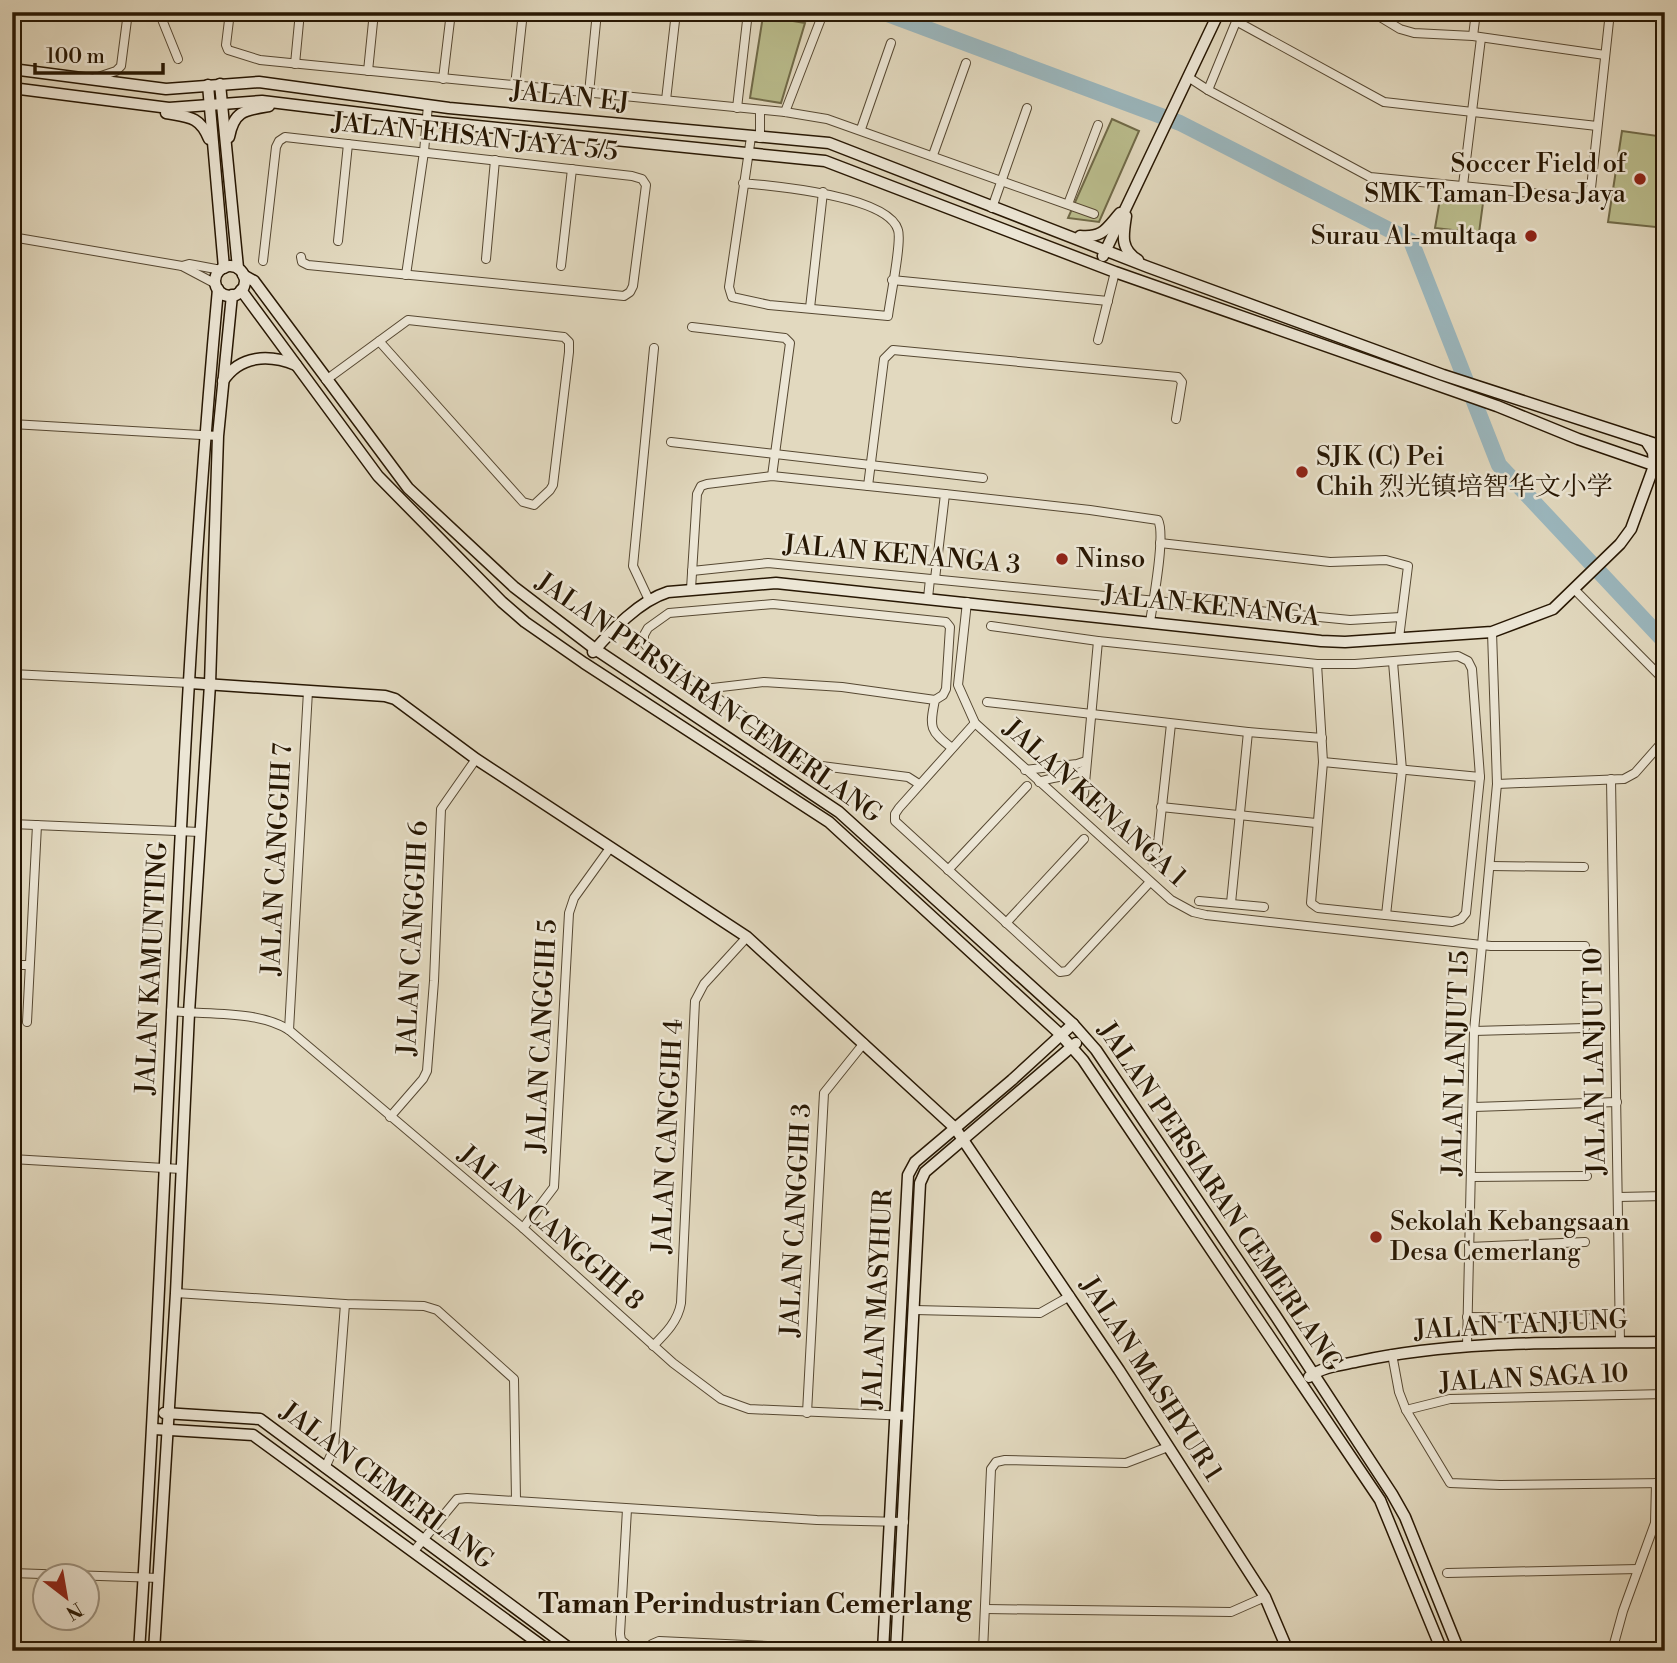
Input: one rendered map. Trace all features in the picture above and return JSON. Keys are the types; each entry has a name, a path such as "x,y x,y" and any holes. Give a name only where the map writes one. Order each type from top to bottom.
{"main road":[{"path":"1099,265 1219,12"},
{"name":"JALAN EJ","path":"12,69 166,89 259,82 428,105 821,142 838,146 1148,267 1443,375 1665,447"},
{"path":"208,85 222,269 217,275 217,287 224,294 237,293 245,283 241,271 220,84"},
{"name":"JALAN EJ","path":"12,88 169,108 254,100 427,121 825,161 1115,272 1496,406 1660,468"},
{"path":"226,150 232,123 240,113 282,104"},
{"path":"148,106 200,123 214,151"},
{"path":"1067,235 1100,235 1130,202"},
{"path":"1130,202 1124,245 1129,254 1148,267"},
{"path":"222,269 241,271"},
{"name":"JALAN PERSIARAN CEMERLANG","path":"241,271 254,281 408,488 514,587 595,649 839,812 1073,1024 1096,1050 1313,1374 1405,1517 1459,1651"},
{"name":"JALAN KAMUNTING","path":"139,1651 154,1429 171,1011 204,435 217,287"},
{"name":"JALAN PERSIARAN CEMERLANG","path":"237,293 298,366 378,476 502,602 525,622 584,663 829,822 1072,1047 1380,1500 1442,1651"},
{"name":"JALAN KAMUNTING","path":"155,1651 170,1413 189,1013 211,684 218,436 223,381 237,293"},
{"path":"223,381 234,367 255,359 275,359 298,366"},
{"path":"1646,441 1660,468"},
{"path":"1660,468 1665,455"},
{"path":"1630,457 1644,472 1644,497"},
{"name":"JALAN KENANGA","path":"584,663 595,649 649,600 668,592 776,583 1335,642 1492,632 1546,612 1559,604 1620,544 1636,520 1644,497 1660,468"},
{"path":"1644,497 1654,482 1665,476"},
{"name":"JALAN MASHYUR 1","path":"190,682 395,699 475,759 747,937 956,1128 1070,1296 1265,1597 1288,1651"},
{"name":"JALAN MASYHUR","path":"881,1651 908,1175 915,1162 1073,1024"},
{"name":"JALAN MASYHUR","path":"896,1651 920,1183 925,1172 1084,1037"},
{"name":"JALAN TANJUNG","path":"1301,1382 1313,1374 1392,1354 1467,1346 1665,1342"},
{"name":"JALAN CEMERLANG","path":"154,1412 260,1419 573,1651"},
{"name":"JALAN CEMERLANG","path":"154,1429 253,1435 549,1651"}],"street":[{"path":"92,79 116,71 121,66 128,12"},
{"path":"159,12 178,59"},
{"path":"230,12 226,45 228,50 260,60 785,112 827,119 1094,214"},
{"path":"295,64 300,12"},
{"path":"368,71 374,12"},
{"path":"443,79 451,12"},
{"path":"515,86 523,12"},
{"path":"589,93 597,12"},
{"path":"666,100 676,12"},
{"path":"737,108 748,12"},
{"path":"1372,12 1404,30 1605,55"},
{"path":"1463,185 1477,37 1476,12"},
{"path":"1188,76 1208,90 1370,177 1579,198 1589,194 1592,181 1610,12"},
{"path":"785,112 822,16"},
{"path":"1208,90 1238,17 1384,102 1597,126"},
{"path":"861,129 891,43"},
{"path":"933,155 966,63"},
{"path":"301,257 302,262 308,265 406,275 428,105"},
{"path":"992,208 1027,108"},
{"path":"743,183 823,192 883,213 893,221 899,235 888,316 739,300 730,294 743,183 760,110"},
{"path":"1068,204 1098,125"},
{"name":"JALAN EHSAN JAYA 5/5","path":"263,261 276,148 282,139 288,137 636,176 645,182 646,192 633,286 627,295 406,275"},
{"path":"338,241 348,144"},
{"path":"486,259 495,160"},
{"path":"561,267 572,169"},
{"path":"810,308 823,192"},
{"path":"12,237 182,266 217,287"},
{"path":"182,266 189,264 222,269"},
{"path":"1098,340 1115,272"},
{"path":"892,280 1108,301"},
{"path":"326,380 379,341 408,320 560,335 567,339 569,352 553,485 550,490 534,505 523,502 379,341"},
{"path":"692,327 785,338 790,343 772,476"},
{"path":"649,600 633,566 654,348"},
{"path":"868,486 884,359 890,352 898,349 1178,377 1182,382 1176,419"},
{"path":"12,424 218,436"},
{"path":"671,442 983,478"},
{"path":"691,589 696,494 699,488 707,484 772,476 1154,519 1160,524 1160,543 1150,622"},
{"path":"928,598 945,494"},
{"path":"1160,543 1330,562 1386,560 1408,566 1399,638"},
{"name":"JALAN KENANGA 3","path":"692,571 768,563 1350,620 1401,617"},
{"path":"1574,589 1665,681"},
{"name":"JALAN KENANGA 1","path":"967,602 958,685 975,723 1025,771 1171,900 1193,912 1481,945 1585,946"},
{"path":"704,689 764,682 842,687 935,700 943,695 946,689 949,624 773,604 676,611 663,616 645,632 644,639 651,652 704,689 814,765 908,777 919,784"},
{"path":"991,626 1098,641 1317,664 1393,662 1458,656 1468,661 1472,669 1480,777 1465,915 1452,922 1385,915 1316,907 1310,898 1323,762 1317,664"},
{"name":"JALAN LANJUT 15","path":"1467,1346 1474,1031 1497,783 1492,632"},
{"path":"1084,794 1098,641"},
{"path":"1385,915 1402,770 1393,662"},
{"path":"12,674 190,682"},
{"name":"JALAN CANGGIH 7","path":"289,1030 308,691"},
{"path":"935,700 932,730 952,748"},
{"path":"987,702 1248,733 1322,738"},
{"path":"975,723 897,810 895,818 900,827 1058,970 1065,972 1150,882"},
{"path":"1151,860 1157,852 1171,724"},
{"path":"1231,903 1248,733"},
{"path":"1497,783 1624,779 1635,773 1665,739"},
{"name":"JALAN CANGGIH 6","path":"390,1117 427,1071 434,981 441,809 475,759"},
{"path":"1323,762 1480,777"},
{"path":"1025,771 1085,765"},
{"path":"1040,782 1080,772 1085,765"},
{"name":"JALAN LANJUT 10","path":"1611,779 1620,1343"},
{"path":"948,870 1027,786"},
{"path":"1161,807 1316,823"},
{"path":"12,824 200,832"},
{"path":"27,1022 37,825"},
{"path":"1006,923 1084,839"},
{"name":"JALAN CANGGIH 5","path":"523,1228 554,1187 569,913 574,898 610,848"},
{"path":"1490,866 1584,867"},
{"path":"1199,901 1264,907"},
{"name":"JALAN CANGGIH 4","path":"653,1346 671,1327 681,1303 695,1002 704,984 747,937"},
{"path":"12,965 29,965"},
{"name":"JALAN CANGGIH 8","path":"171,1011 261,1018 278,1023 289,1030 523,1228 673,1363 728,1402 749,1409 909,1416"},
{"path":"1474,1031 1585,1028"},
{"name":"JALAN CANGGIH 3","path":"807,1413 824,1093 864,1043"},
{"path":"1474,1107 1616,1102"},
{"path":"12,1159 181,1169"},
{"path":"1472,1177 1587,1176"},
{"path":"1618,1197 1665,1196"},
{"path":"1469,1247 1586,1242"},
{"path":"176,1293 345,1304 424,1306 437,1310 514,1379 516,1500"},
{"path":"915,1310 1041,1313 1070,1296"},
{"path":"325,1468 334,1448 345,1304"},
{"path":"1467,1317 1620,1319"},
{"path":"1392,1354 1399,1392 1406,1410 1450,1483 1660,1483 1655,1523 1612,1651"},
{"name":"JALAN SAGA 10","path":"1406,1410 1450,1399 1665,1394"},
{"path":"983,1651 991,1469 996,1462 1126,1463 1168,1447"},
{"path":"414,1551 457,1499 516,1500 628,1510 817,1520 904,1522"},
{"path":"628,1510 620,1634 621,1640 634,1651"},
{"path":"1447,1573 1638,1569"},
{"path":"12,1573 159,1578"},
{"path":"986,1609 1231,1612 1265,1597"},
{"path":"648,1651 652,1644 659,1641 881,1651"}],"green space":[{"path":"1410,12 1464,12 1462,21 1426,21"},
{"path":"763,16 805,23 781,103 750,98"},
{"path":"1112,119 1139,131 1099,222 1068,218"},
{"name":"Soccer Field of SMK Taman Desa Jaya","path":"1622,131 1665,137 1665,228 1608,222"},
{"path":"1440,199 1483,203 1479,233 1435,228"}],"waterway":[{"path":"882,12 1180,123 1411,241 1499,465 1665,642"}],"place":[{"name":"Soccer Field of SMK Taman Desa Jaya","path":"1640,179"},
{"name":"Surau Al-multaqa","path":"1531,236"},
{"name":"SJK (C) Pei Chih 烈光镇培智华文小学","path":"1302,472"},
{"name":"Ninso","path":"1062,559"},
{"name":"Sekolah Kebangsaan Desa Cemerlang","path":"1376,1237"}],"district":[{"name":"Taman Perindustrian Cemerlang","path":"755,1604"}]}
